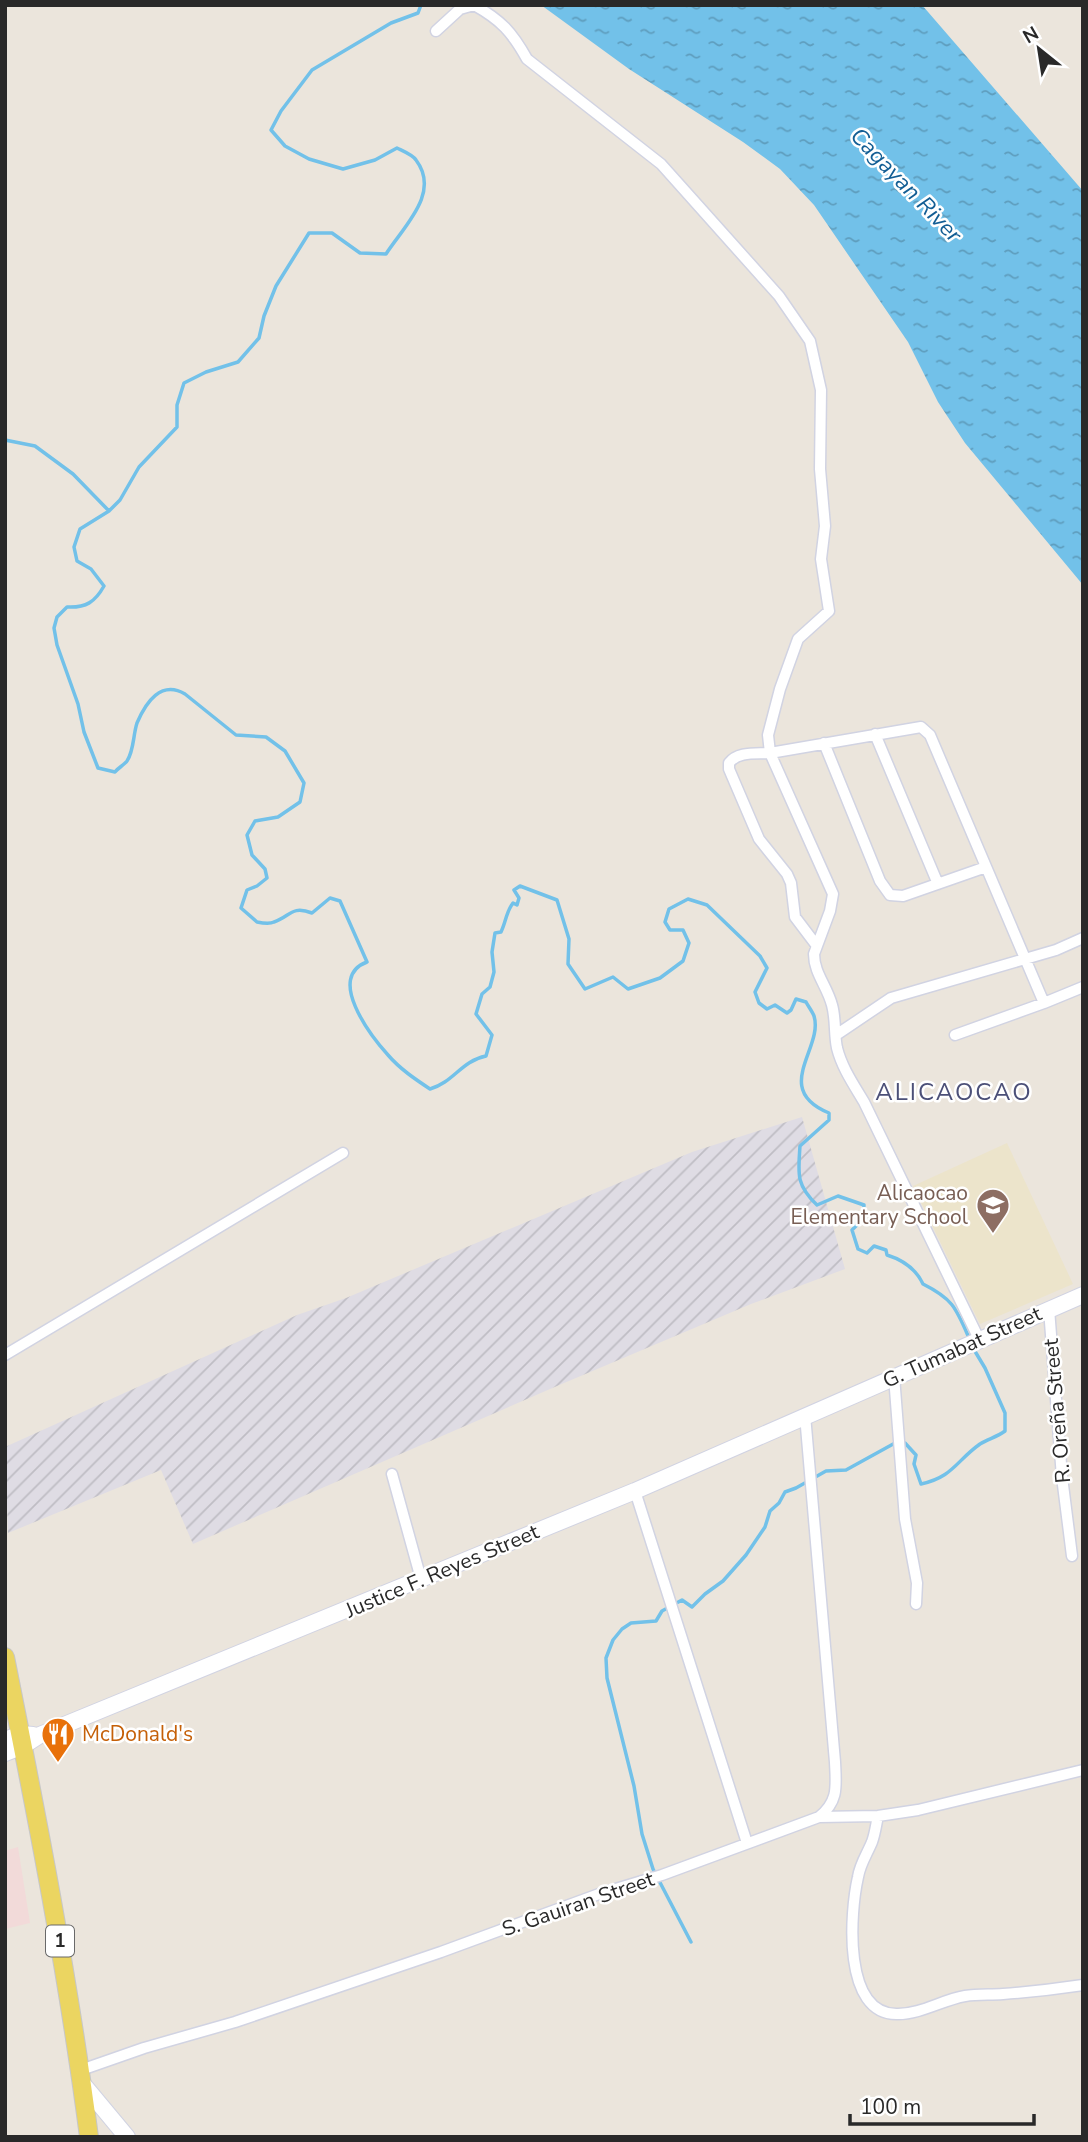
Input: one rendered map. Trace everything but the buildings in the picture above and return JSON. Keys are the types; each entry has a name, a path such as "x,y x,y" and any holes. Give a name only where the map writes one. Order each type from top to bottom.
{"main road":[{"name":"G. Tumabat Street","path":"842,1399 1083,1295"},
{"name":"Justice F. Reyes Street","path":"5,1752 16,1740 40,1735 635,1491 842,1399"},
{"name":"1","path":"5,1657 16,1740 50,1881 89,2137"},
{"path":"81,2077 127,2137"}],"street":[{"path":"436,31 460,9 474,5 496,17 517,41 527,59 661,164 779,296 810,341 821,390 820,469 825,526 821,558 829,611 798,639 780,689 768,735 770,753 775,770 833,894 830,911 814,954 816,970 831,1001 838,1049 973,1342"},
{"path":"817,946 795,917 791,883 787,874 759,839 729,769 731,758 921,727 930,735 1044,1003"},
{"path":"875,734 938,884"},
{"path":"824,743 884,888 890,895 896,897 986,867"},
{"path":"836,1035 891,998 1056,950 1083,938"},
{"path":"955,1035 1083,987"},
{"path":"5,1355 343,1153"},
{"name":"R. Oreña Street","path":"1049,1309 1062,1477 1072,1556"},
{"path":"894,1376 905,1519 917,1583 916,1604"},
{"path":"805,1415 835,1762 836,1791 833,1803 819,1817"},
{"path":"392,1475 421,1579"},
{"path":"635,1491 747,1843"},
{"name":"S. Gauiran Street","path":"81,2077 144,2048 235,2022 442,1952 819,1817 878,1816 918,1810 1083,1770"},
{"path":"878,1816 874,1835 857,1879 853,1957 860,1985 873,2005 886,2013 911,2013 969,1995 1000,1995 1083,1985"}],"shaded area":[{"path":"802,1117 845,1269 751,1304 193,1544 161,1470 8,1533 5,1447 297,1315 346,1298 692,1152"},
{"name":"Alicaocao Elementary School","path":"1007,1143 1073,1284 980,1324 913,1186"},
{"path":"18,1847 30,1923 5,1929 5,1851"}],"water":[{"name":"Cagayan River","path":"541,5 922,5 1083,191 1083,585 965,443 938,402 908,342 814,205 780,169 629,69"}],"waterway":[{"path":"421,5 418,13 391,23 312,70 281,111 271,130 285,146 309,159 343,169 375,160 397,148 410,155 423,172 424,185 422,197 410,221 386,254 360,253 332,233 309,233 276,286 259,338 238,362 206,372 184,383 177,405 177,427 139,467 120,500 109,511 80,529 74,547 77,561 91,569 104,586 89,603 67,607 57,617 54,628 84,732 98,768 115,772 126,762 131,753 137,723 145,708 155,695 169,690 185,694 236,735 266,737 285,751 304,783 300,802 278,817 255,821 247,835 252,855 265,869 267,878 247,890 241,908 257,922 272,923 295,911 312,913 330,898 340,901 367,962 355,969 350,980 355,1007 371,1034 388,1055 430,1089 445,1082 470,1062 486,1056 492,1035 476,1014 482,994 490,987 494,972 492,952 495,933 501,932 513,903 517,905 519,898 514,890 520,886 557,900 569,939 568,964 585,989 613,977 628,989 660,978 683,961 689,943 683,930 670,930 665,922 669,909 688,899 707,905 760,956 767,968 755,992 759,1003 767,1009 775,1005 787,1013 796,999 806,1002 814,1016 815,1028 801,1080 804,1092 812,1103 829,1113 829,1120 800,1146 799,1172 805,1191 817,1205 838,1196 864,1205 863,1219 852,1230 858,1249 867,1253 874,1246 886,1250 887,1255 908,1266 923,1284 952,1305 969,1338"},
{"path":"5,440 35,446 73,474 109,511"},
{"path":"691,1942 653,1869 642,1834 634,1786 607,1678 606,1658 613,1640 631,1623 656,1621 662,1611 682,1600 692,1607 723,1581 746,1555 765,1527 770,1511 779,1503 785,1492 826,1471 846,1470 895,1443 905,1443 916,1455 914,1464 921,1484 932,1481 947,1473 980,1444 1005,1431 1005,1413 973,1348"}],"place":[{"name":"Alicaocao Elementary School","path":"993,1235"},
{"name":"McDonald's","path":"58,1764"}],"district":[{"name":"ALICAOCAO","path":"954,1092"}]}
